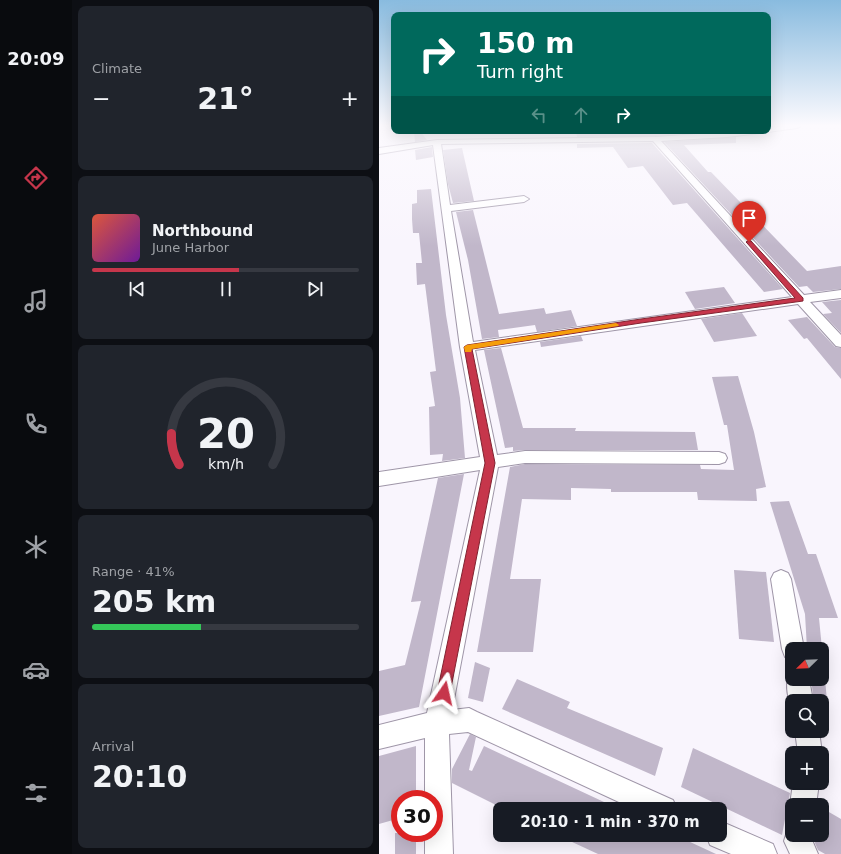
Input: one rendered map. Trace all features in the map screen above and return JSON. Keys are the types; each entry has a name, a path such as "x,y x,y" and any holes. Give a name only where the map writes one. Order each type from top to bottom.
{"street":[{"path":"439,854 437,723 490,463 467,347 440,166"},
{"path":"680,166 841,343"},
{"path":"446,209 524,199"},
{"path":"467,347 641,321 841,294"},
{"path":"379,478 525,457 719,458"},
{"path":"781,579 792,642"},
{"path":"379,737 437,723 469,720 649,802"},
{"path":"727,838 763,854"},
{"path":"798,842 804,854"}],"building":[{"path":"445,166 466,166 474,201 453,203"},
{"path":"626,166 673,166 783,289 764,292 687,203 673,205 643,166 628,168"},
{"path":"686,166 703,166 708,172 711,172 807,271 841,266 841,289 813,292 807,286 799,287"},
{"path":"431,189 446,315 460,398 465,458 442,461 443,454 430,455 429,407 435,406 430,372 436,371 425,284 417,285 416,263 422,263 419,233 413,233 412,219 412,204 417,203 417,190"},
{"path":"473,210 499,314 544,308 546,314 571,310 577,326 537,332 535,325 498,330 499,337 482,339 468,260 456,212"},
{"path":"724,287 735,303 695,309 685,292"},
{"path":"841,300 841,333 823,314 832,313 822,302"},
{"path":"742,313 757,336 714,342 701,319"},
{"path":"807,317 835,347 841,348 841,379 807,338 804,339 788,320"},
{"path":"581,336 583,341 541,347 540,342"},
{"path":"501,348 523,428 576,428 575,431 695,432 698,450 513,451 513,447 505,448 484,350"},
{"path":"738,376 754,432 766,487 756,489 757,501 698,500 697,492 611,492 611,489 571,488 571,500 522,499 510,579 541,579 533,652 477,652 510,467 525,464 700,465 701,469 734,470 727,425 724,425 712,377"},
{"path":"464,474 419,707 379,716 379,671 405,665 421,601 411,602 438,478"},
{"path":"789,501 808,554 816,554 838,618 819,618 821,642 807,642 805,614 770,502"},
{"path":"734,570 766,572 774,642 739,639"},
{"path":"475,662 490,668 483,702 468,698"},
{"path":"517,679 570,702 567,708 663,748 655,776 502,709"},
{"path":"812,686 826,686 826,694 813,694"},
{"path":"470,734 476,737 469,770 472,771 484,746 604,802 493,802 493,804 452,783 452,769"},
{"path":"416,746 416,790 391,790 391,821 379,824 379,756"},
{"path":"693,748 790,793 789,798 785,798 785,819 782,835 727,809 727,802 713,802 681,787"},
{"path":"829,812 841,819 841,854 825,854 818,850 815,843 829,842"},
{"path":"395,842 416,842 416,854 395,854"},
{"path":"572,842 690,842 716,854 598,854"}],"slow traffic":[{"path":"468,351 467,347 616,325"}],"route":[{"path":"444,693 490,463 467,347 641,321 801,300 749,242"}]}
